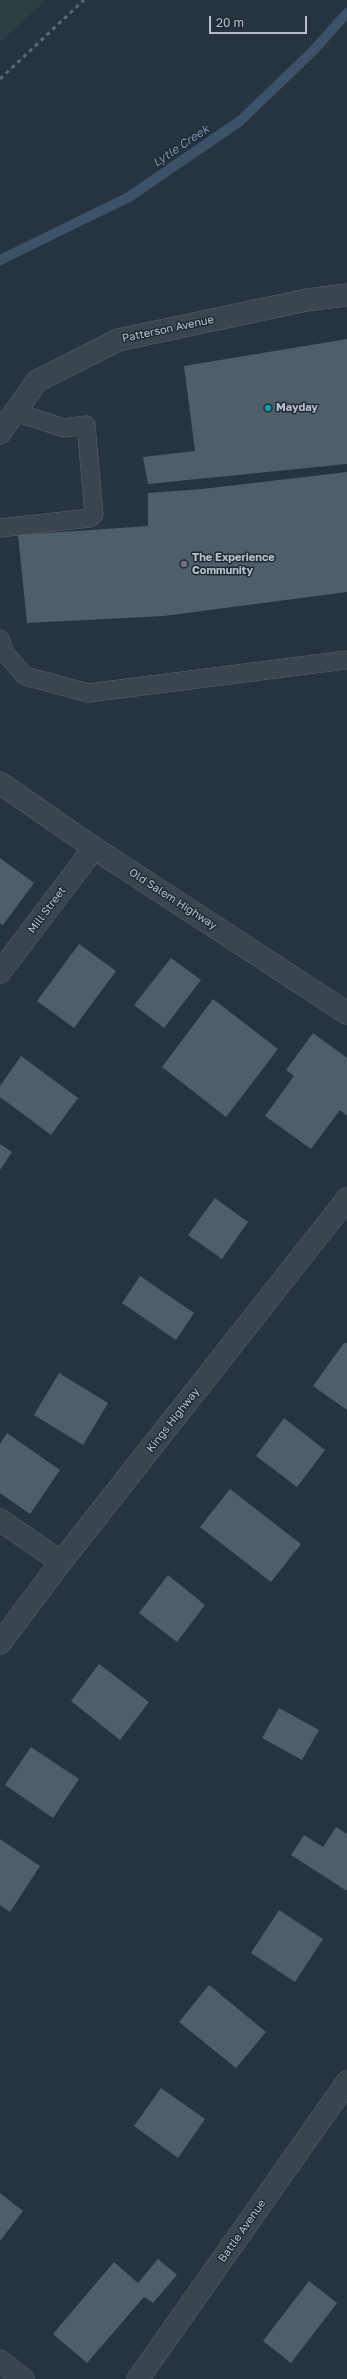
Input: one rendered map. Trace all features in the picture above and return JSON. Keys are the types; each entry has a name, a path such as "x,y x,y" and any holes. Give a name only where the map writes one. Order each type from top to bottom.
{"street":[{"name":"Patterson Avenue","path":"0,433 37,381 118,340 307,300 347,295"},
{"name":"Old Salem Highway","path":"0,783 94,848 347,1013"},
{"name":"Mill Street","path":"0,972 94,848"},
{"name":"Kings Highway","path":"0,1643 61,1562 347,1199"},
{"path":"0,1520 61,1562"},
{"name":"Battle Avenue","path":"138,2379 347,2082"},
{"path":"0,2361 23,2379"}],"lane":[{"path":"0,528 90,518 94,514 86,425 64,428 15,412"},
{"path":"0,639 5,653 26,676 88,693 347,660"}],"green space":[{"path":"0,0 47,0 0,42"}],"building":[{"name":"Mayday","path":"347,339 347,464 148,484 143,457 195,451 184,366"},
{"name":"The Experience Community","path":"347,472 347,592 164,616 27,623 18,535 148,526 148,493 202,489"},
{"path":"0,858 34,883 3,925 0,923"},
{"path":"79,944 116,971 74,1028 37,1001"},
{"path":"171,958 201,980 164,1028 134,1005"},
{"path":"213,999 278,1049 226,1117 162,1067"},
{"path":"313,1033 347,1058 347,1116 340,1110 311,1149 265,1116 294,1076 286,1070"},
{"path":"21,1056 78,1098 51,1135 0,1097 0,1086"},
{"path":"0,1144 12,1152 0,1170"},
{"path":"215,1198 248,1222 222,1259 188,1235"},
{"path":"140,1276 194,1313 176,1340 122,1303"},
{"path":"344,1343 347,1343 347,1410 313,1386"},
{"path":"59,1373 108,1403 83,1445 34,1415"},
{"path":"284,1418 325,1450 297,1487 256,1456"},
{"path":"7,1433 60,1470 30,1514 0,1493 0,1444"},
{"path":"230,1489 301,1544 271,1582 200,1527"},
{"path":"168,1575 205,1605 177,1642 139,1613"},
{"path":"99,1664 149,1702 120,1740 71,1701"},
{"path":"279,1708 319,1730 302,1760 262,1738"},
{"path":"31,1747 79,1779 53,1818 5,1785"},
{"path":"336,1827 347,1834 347,1891 291,1855 304,1835 323,1847"},
{"path":"0,1839 40,1866 10,1912 0,1905"},
{"path":"279,1910 323,1939 295,1982 251,1953"},
{"path":"209,1985 266,2032 236,2068 179,2022"},
{"path":"161,2088 205,2119 178,2158 134,2126"},
{"path":"0,2193 23,2211 0,2241"},
{"path":"158,2259 177,2275 153,2303 144,2297 87,2363 53,2334 114,2262 138,2283"},
{"path":"309,2281 337,2303 291,2363 263,2341"}],"waterway":[{"name":"Lytle Creek","path":"0,260 129,197 240,121 313,51 347,13"}],"railway":[{"path":"0,79 84,0"}],"place":[{"name":"Mayday","path":"268,408"},
{"name":"The Experience Community","path":"184,564"}]}
